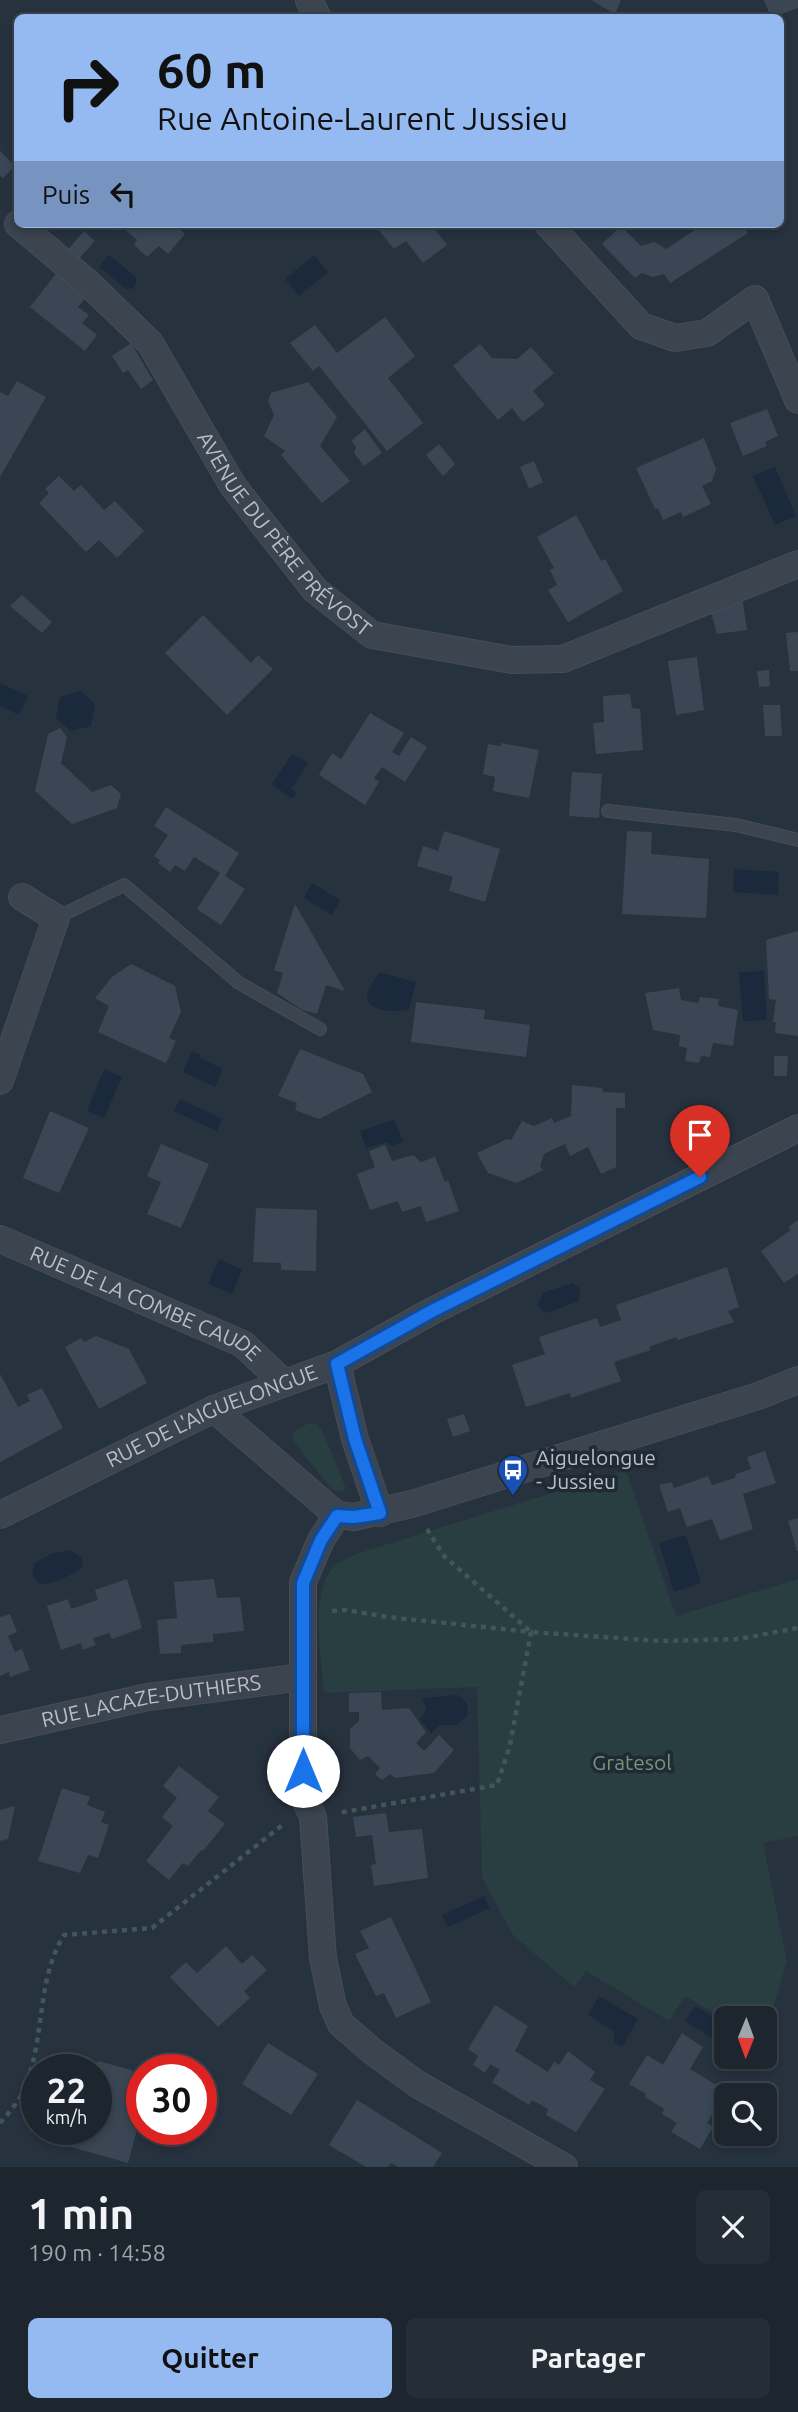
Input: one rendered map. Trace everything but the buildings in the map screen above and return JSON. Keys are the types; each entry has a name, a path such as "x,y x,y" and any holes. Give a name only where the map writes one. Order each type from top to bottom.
{"street":[{"name":"AVENUE DU PÈRE PRÉVOST","path":"0,209 14,221"},
{"name":"AVENUE DU PÈRE PRÉVOST","path":"23,228 88,283 150,343 233,486 315,590 372,635 512,660 563,659 798,564"},
{"path":"552,228 641,326 675,338 707,333 755,299 798,400"},
{"path":"0,1081 56,918 22,897"},
{"name":"RUE DE L'AIGUELONGUE","path":"0,1515 214,1409 337,1364 432,1311 798,1128"},
{"name":"RUE DE LA COMBE CAUDE","path":"4,1250 243,1344 283,1382"},
{"path":"337,1364 355,1439 380,1513"},
{"path":"214,1409 337,1516 354,1517 412,1504 761,1395 798,1380"},
{"path":"337,1516 321,1540 303,1583 303,1795 313,1817 323,1958 333,2006 341,2024 417,2084 564,2167"},
{"name":"RUE LACAZE-DUTHIERS","path":"0,1730 148,1697 303,1677"}],"lane":[{"path":"608,811 736,825 798,840"},
{"path":"56,918 124,885 239,983 320,1029"}],"path":[{"path":"412,1504 444,1556 531,1632"},
{"path":"303,1612 346,1610 388,1618 531,1632 660,1640 739,1639 798,1628"},
{"path":"0,2123 20,2098 33,2064 54,1952 64,1936 152,1928 284,1824 497,1785 510,1745 531,1632"}],"green space":[{"path":"307,1424 316,1424 322,1430 345,1490 339,1492 331,1489 293,1440 293,1432"},
{"name":"Gratesol","path":"626,1470 676,1616 798,1579 798,1836 763,1843 787,1961 774,2006 714,2006 714,2013 685,1996 669,2021 586,1971 574,1987 513,1935 482,1878 477,1687 324,1693 319,1629 321,1596 331,1570 359,1553"}],"water":[{"path":"109,255 137,278 134,288 126,289 99,267"},
{"path":"314,255 328,272 299,296 285,279"},
{"path":"775,467 796,516 775,525 753,476"},
{"path":"0,683 28,696 19,715 0,706"},
{"path":"80,691 95,704 91,726 71,731 56,718 60,697"},
{"path":"292,754 308,763 291,789 297,793 292,799 272,784"},
{"path":"734,869 779,872 778,895 733,892"},
{"path":"312,883 340,900 332,915 304,898"},
{"path":"764,971 767,1020 743,1021 739,972"},
{"path":"379,972 416,982 409,1009 387,1011 368,1002 367,992"},
{"path":"192,1051 223,1069 215,1087 183,1072"},
{"path":"104,1069 122,1077 104,1118 87,1111"},
{"path":"180,1099 222,1119 217,1131 174,1111"},
{"path":"394,1120 403,1142 391,1146 388,1142 366,1148 360,1131"},
{"path":"219,1259 242,1270 232,1294 208,1284"},
{"path":"573,1283 580,1289 579,1301 547,1313 541,1310 538,1305 542,1293"},
{"path":"686,1535 701,1583 674,1592 659,1543"},
{"path":"69,1550 82,1558 81,1568 52,1582 43,1584 37,1581 32,1572 35,1563 51,1554"},
{"path":"458,1695 467,1703 468,1715 457,1725 439,1725 431,1734 420,1719 427,1709 423,1698"},
{"path":"484,1896 490,1908 448,1927 442,1915"},
{"path":"599,1996 638,2019 622,2047 613,2042 615,2032 588,2015"},
{"path":"695,2006 714,2017 714,2039 713,2039 685,2021"}],"place":[{"name":"Aiguelongue - Jussieu","path":"513,1497"}],"route":[{"path":"303,1771 303,1583 321,1540 337,1516 354,1517 380,1513 355,1439 337,1364 432,1311 700,1177"}]}
